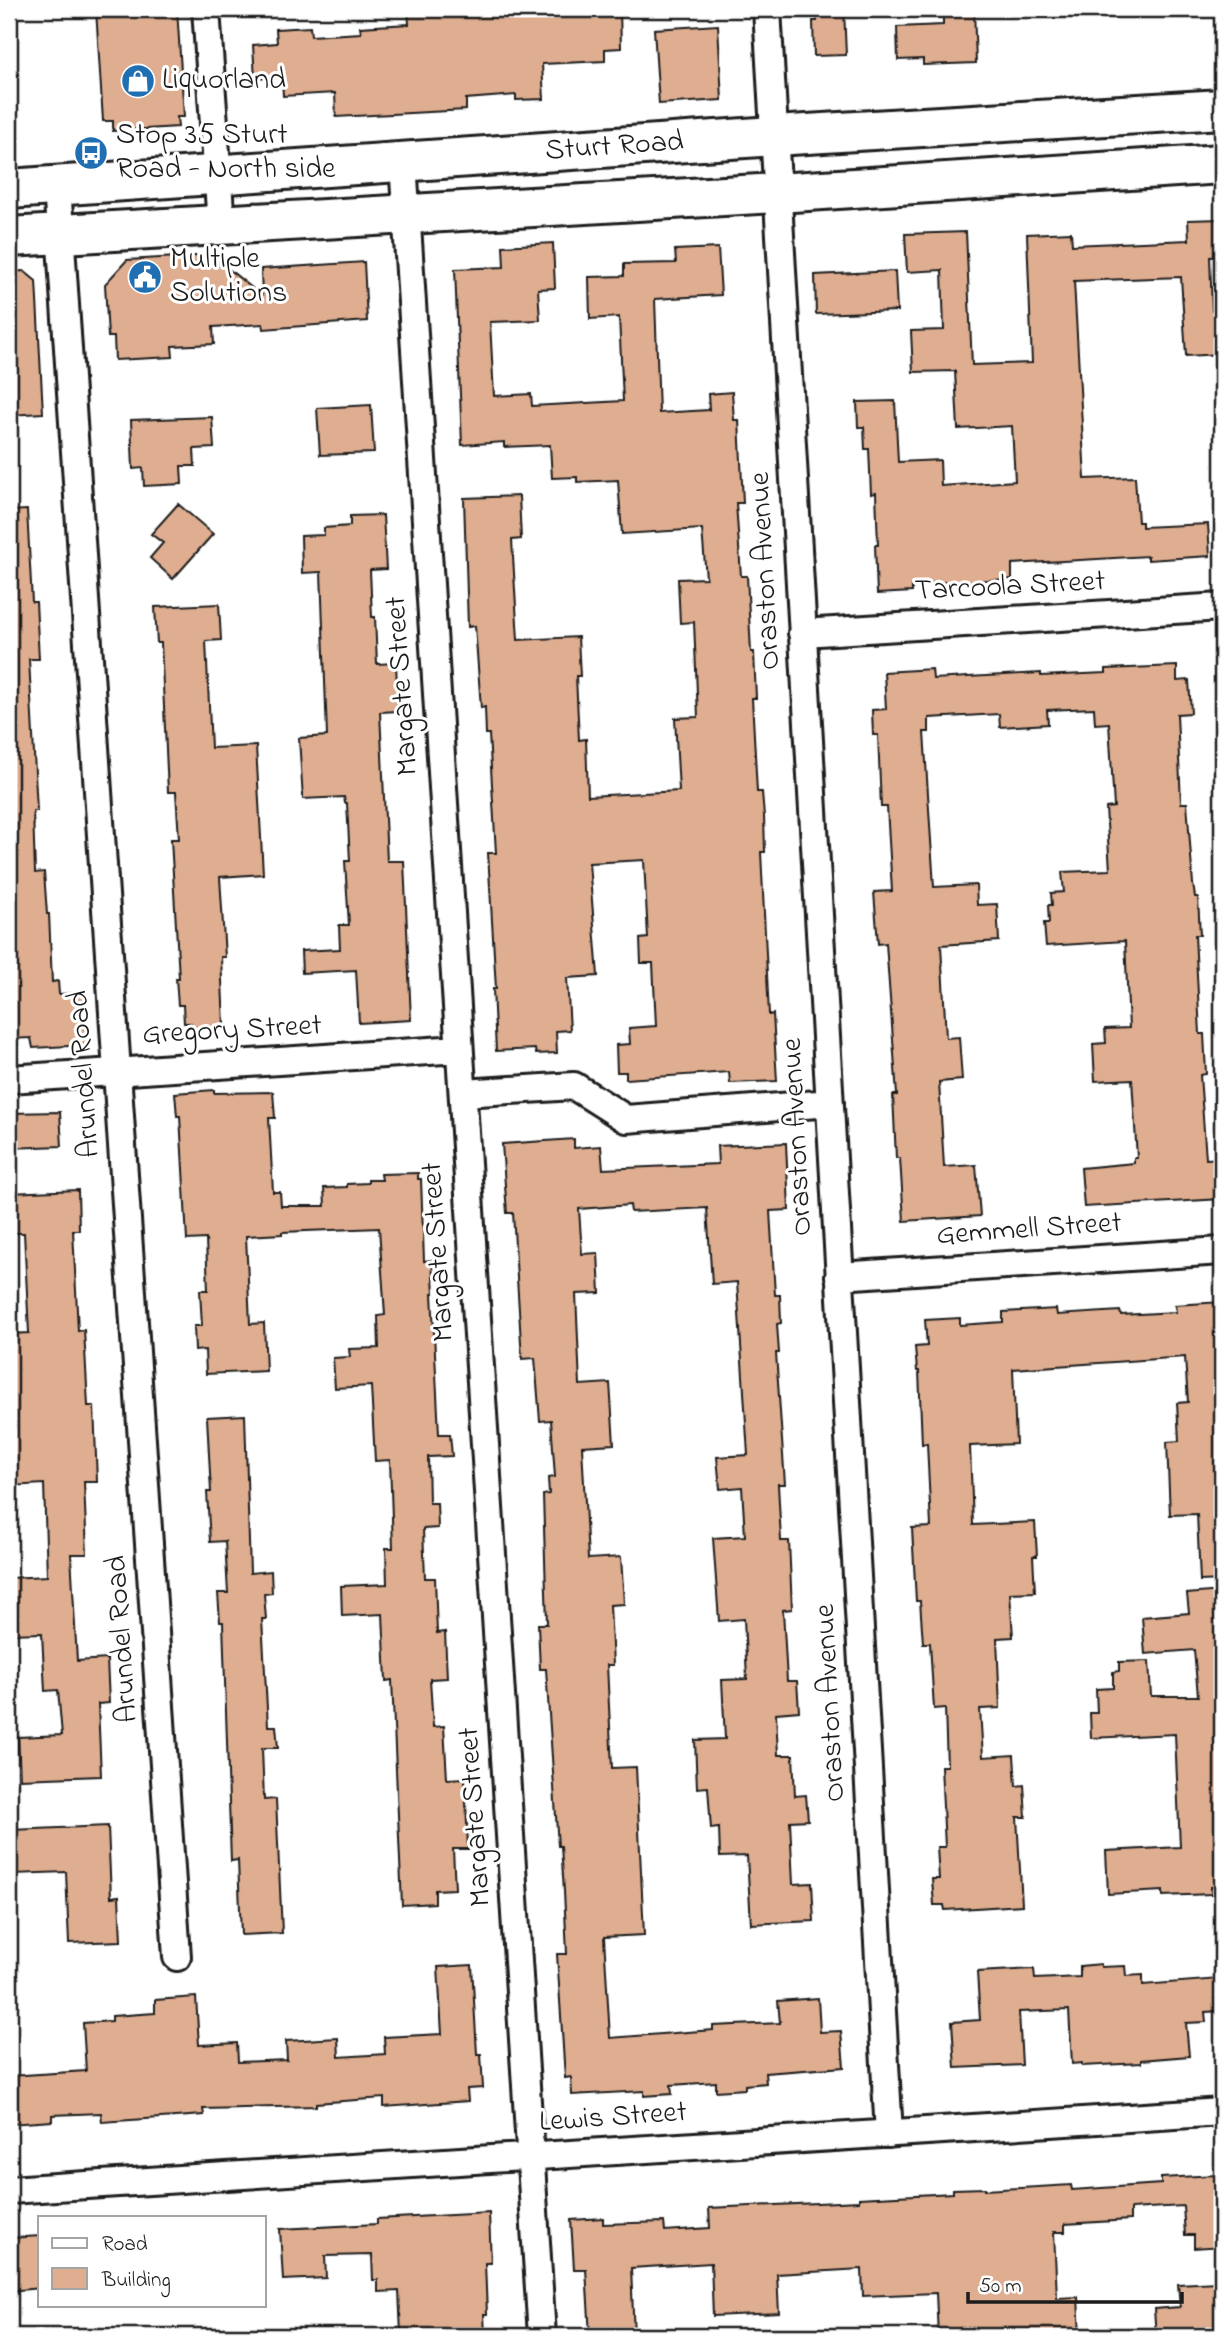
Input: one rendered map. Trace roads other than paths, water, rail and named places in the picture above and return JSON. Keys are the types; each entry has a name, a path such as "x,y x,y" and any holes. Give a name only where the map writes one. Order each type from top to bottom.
{"main road":[{"name":"Sturt Road","path":"9,189 774,136 1222,109"},
{"name":"Sturt Road","path":"9,237 777,193 1222,164"}],"street":[{"path":"206,9 221,225"},
{"name":"Oraston Avenue","path":"767,9 889,2134"},
{"name":"Margate Street","path":"403,162 542,2336"},
{"name":"Arundel Road","path":"57,186 177,1957"},
{"name":"Tarcoola Street","path":"802,633 1222,607"},
{"name":"Gregory Street","path":"9,1079 459,1049"},
{"path":"463,1093 574,1086 626,1119 830,1103"},
{"name":"Gemmell Street","path":"839,1276 1222,1251"},
{"name":"Lewis Street","path":"9,2190 1222,2112"}],"place":[{"name":"Liquorland","path":"138,81"},
{"name":"Stop 35 Sturt Road - North side","path":"91,153"},
{"name":"Multiple Solutions","path":"145,277"}]}
